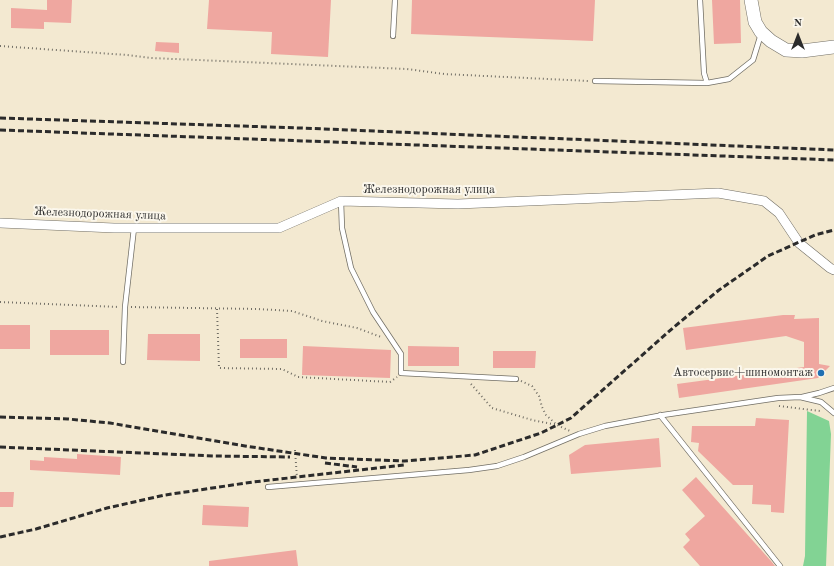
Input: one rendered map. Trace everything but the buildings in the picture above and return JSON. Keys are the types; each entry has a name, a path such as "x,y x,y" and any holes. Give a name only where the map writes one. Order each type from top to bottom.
{"street":[{"path":"751,0 755,22 761,32 771,41 786,50 802,51 834,47"},
{"name":"Железнодорожная улица","path":"0,223 134,228 279,228 341,201 458,204 718,193 764,201 778,213 799,243 834,270"}],"lane":[{"path":"393,36 395,0"},
{"path":"700,0 704,73 707,83"},
{"path":"595,81 707,83 730,79 753,60 761,32"},
{"path":"341,201 342,228 351,268 372,312 396,344 401,354 401,373 516,380"},
{"path":"123,362 125,307 134,228"},
{"path":"268,487 469,470 497,466 524,457 579,434 605,426 660,415 778,398 800,397 834,388"},
{"path":"800,397 821,402 834,413"},
{"path":"660,415 780,566"}],"path":[{"path":"0,46 151,58 407,68 444,74 595,81"},
{"path":"0,302 292,311 322,321 357,328 396,344"},
{"path":"217,309 219,368 282,370 298,378 390,382 401,373"},
{"path":"464,377 492,408 532,420 557,425 579,434"},
{"path":"516,380 532,386 539,396 546,415 557,425"},
{"path":"773,405 820,411"},
{"path":"295,450 298,484"}],"green space":[{"path":"807,411 829,421 831,434 826,566 803,566 805,556"}],"railway":[{"path":"0,118 300,128 834,150"},
{"path":"0,130 834,160"},
{"path":"0,417 68,419 110,423 326,458 404,461 475,455 541,433 571,418 674,327 719,290 768,256 815,235 834,230"},
{"path":"0,447 214,456 290,457"},
{"path":"325,463 357,467"},
{"path":"0,537 36,529 107,508 165,495 253,482 404,465"}],"place":[{"name":"Автосервис+шиномонтаж","path":"821,373"}]}
